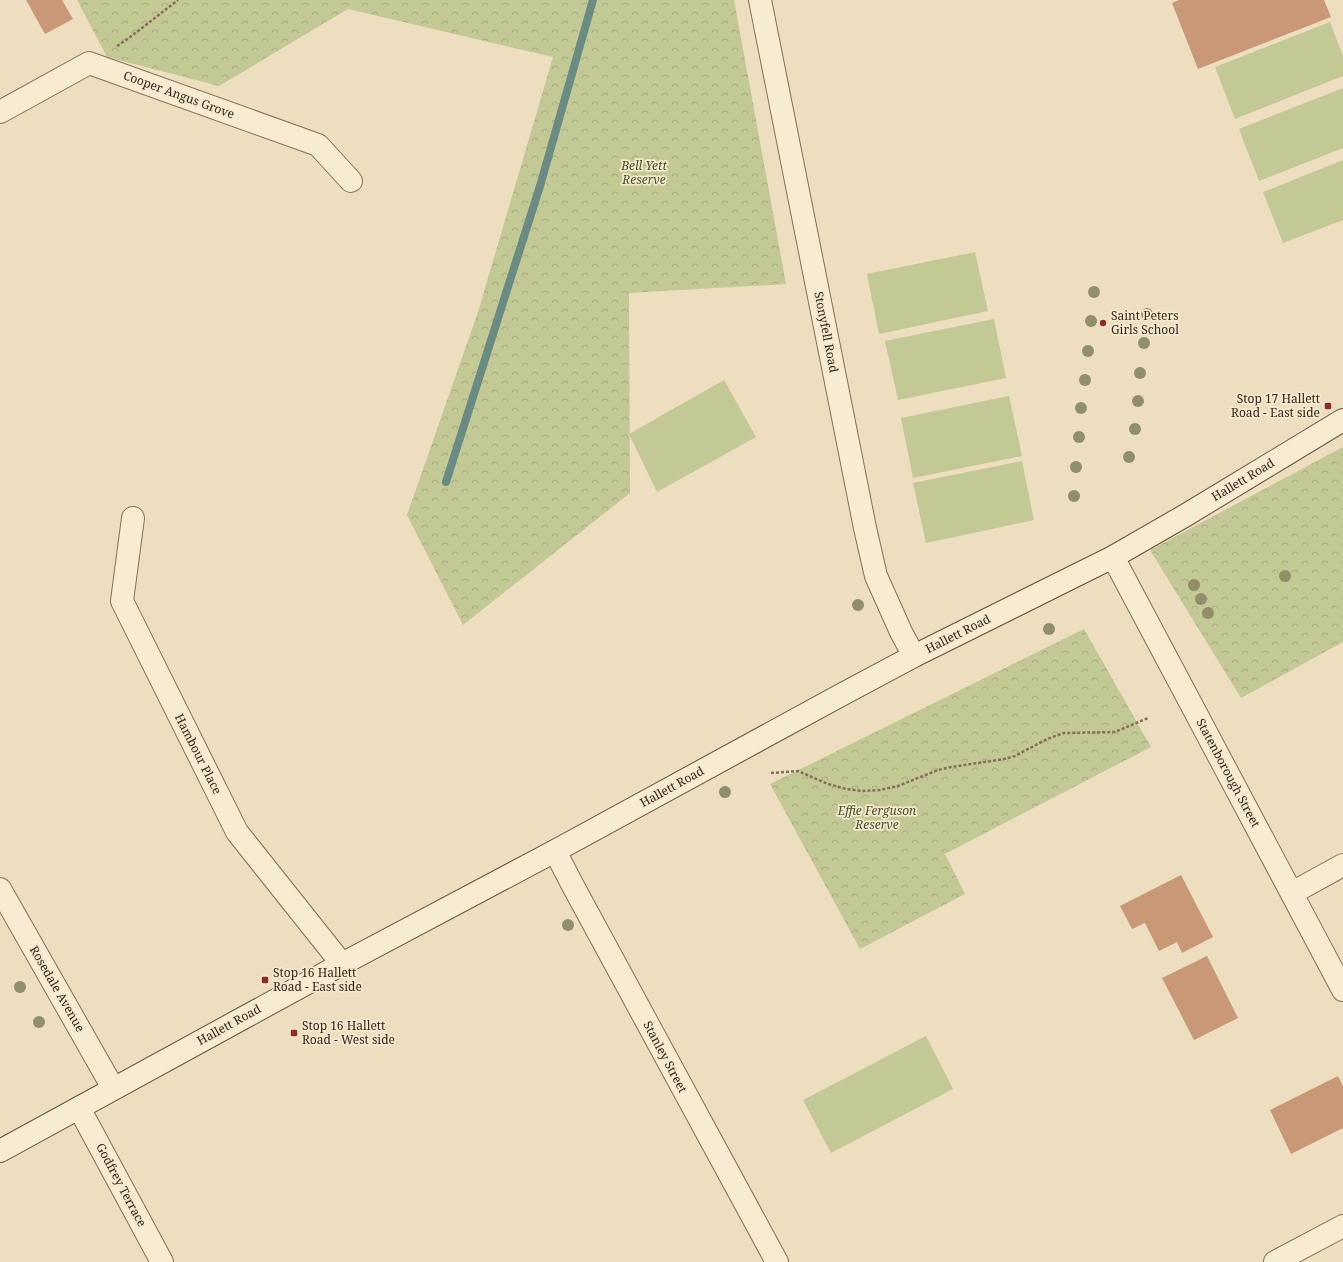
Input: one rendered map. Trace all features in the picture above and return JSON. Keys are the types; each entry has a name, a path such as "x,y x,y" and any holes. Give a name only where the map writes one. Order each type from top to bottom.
{"street":[{"name":"Stonyfell Road","path":"760,0 864,528 876,576 901,632 914,656"},
{"path":"0,112 89,63"},
{"name":"Cooper Angus Grove","path":"89,63 318,145 351,182"},
{"name":"Hallett Road","path":"0,1151 113,1088 914,656 1113,557 1186,515 1343,420"},
{"name":"Hambour Place","path":"133,518 122,601 237,832 342,964"},
{"name":"Statenborough Street","path":"1113,557 1343,990"},
{"name":"Stanley Street","path":"555,850 776,1262"},
{"path":"1292,894 1343,865"},
{"name":"Rosedale Avenue","path":"0,889 113,1088"},
{"name":"Godfrey Terrace","path":"79,1108 162,1262"},
{"path":"1276,1262 1343,1226"}],"path":[{"path":"89,63 129,38 178,0"},
{"path":"772,773 798,771 828,784 846,789 862,791 880,790 898,786 938,770 1015,756 1047,739 1064,733 1115,732 1148,718"}],"green space":[{"name":"Bell Yett Reserve","path":"77,0 734,0 786,284 629,293 630,493 463,625 407,515 478,312 553,57 348,9 219,86 107,57"},
{"path":"1330,22 1343,56 1343,76 1235,119 1215,67"},
{"path":"1343,88 1343,148 1259,181 1239,129"},
{"path":"1343,160 1343,220 1283,243 1263,192"},
{"path":"975,252 988,311 879,334 867,274"},
{"path":"994,319 1006,378 898,400 885,341"},
{"path":"724,380 756,437 657,492 629,434"},
{"path":"1009,396 1022,456 913,478 901,418"},
{"path":"1343,447 1343,642 1241,698 1150,550"},
{"path":"1022,461 1034,520 926,543 913,483"},
{"name":"Effie Ferguson Reserve","path":"1084,629 1151,747 945,854 965,894 860,949 770,784"},
{"path":"926,1036 953,1089 831,1153 803,1100"}],"building":[{"path":"26,0 62,0 73,19 45,34"},
{"path":"1179,0 1324,0 1331,17 1198,69 1172,3"},
{"path":"1181,875 1213,937 1182,953 1177,942 1159,951 1145,923 1132,929 1120,906"},
{"path":"1207,956 1238,1018 1194,1040 1162,978"},
{"path":"1338,1076 1343,1086 1343,1128 1291,1154 1270,1110"}],"waterway":[{"path":"446,482 540,186 593,0"}],"place":[{"name":"Saint Peters Girls School","path":"1103,323"},
{"name":"Stop 17 Hallett Road - East side","path":"1328,406"},
{"name":"Stop 16 Hallett Road - East side","path":"265,980"},
{"name":"Stop 16 Hallett Road - West side","path":"294,1033"}]}
